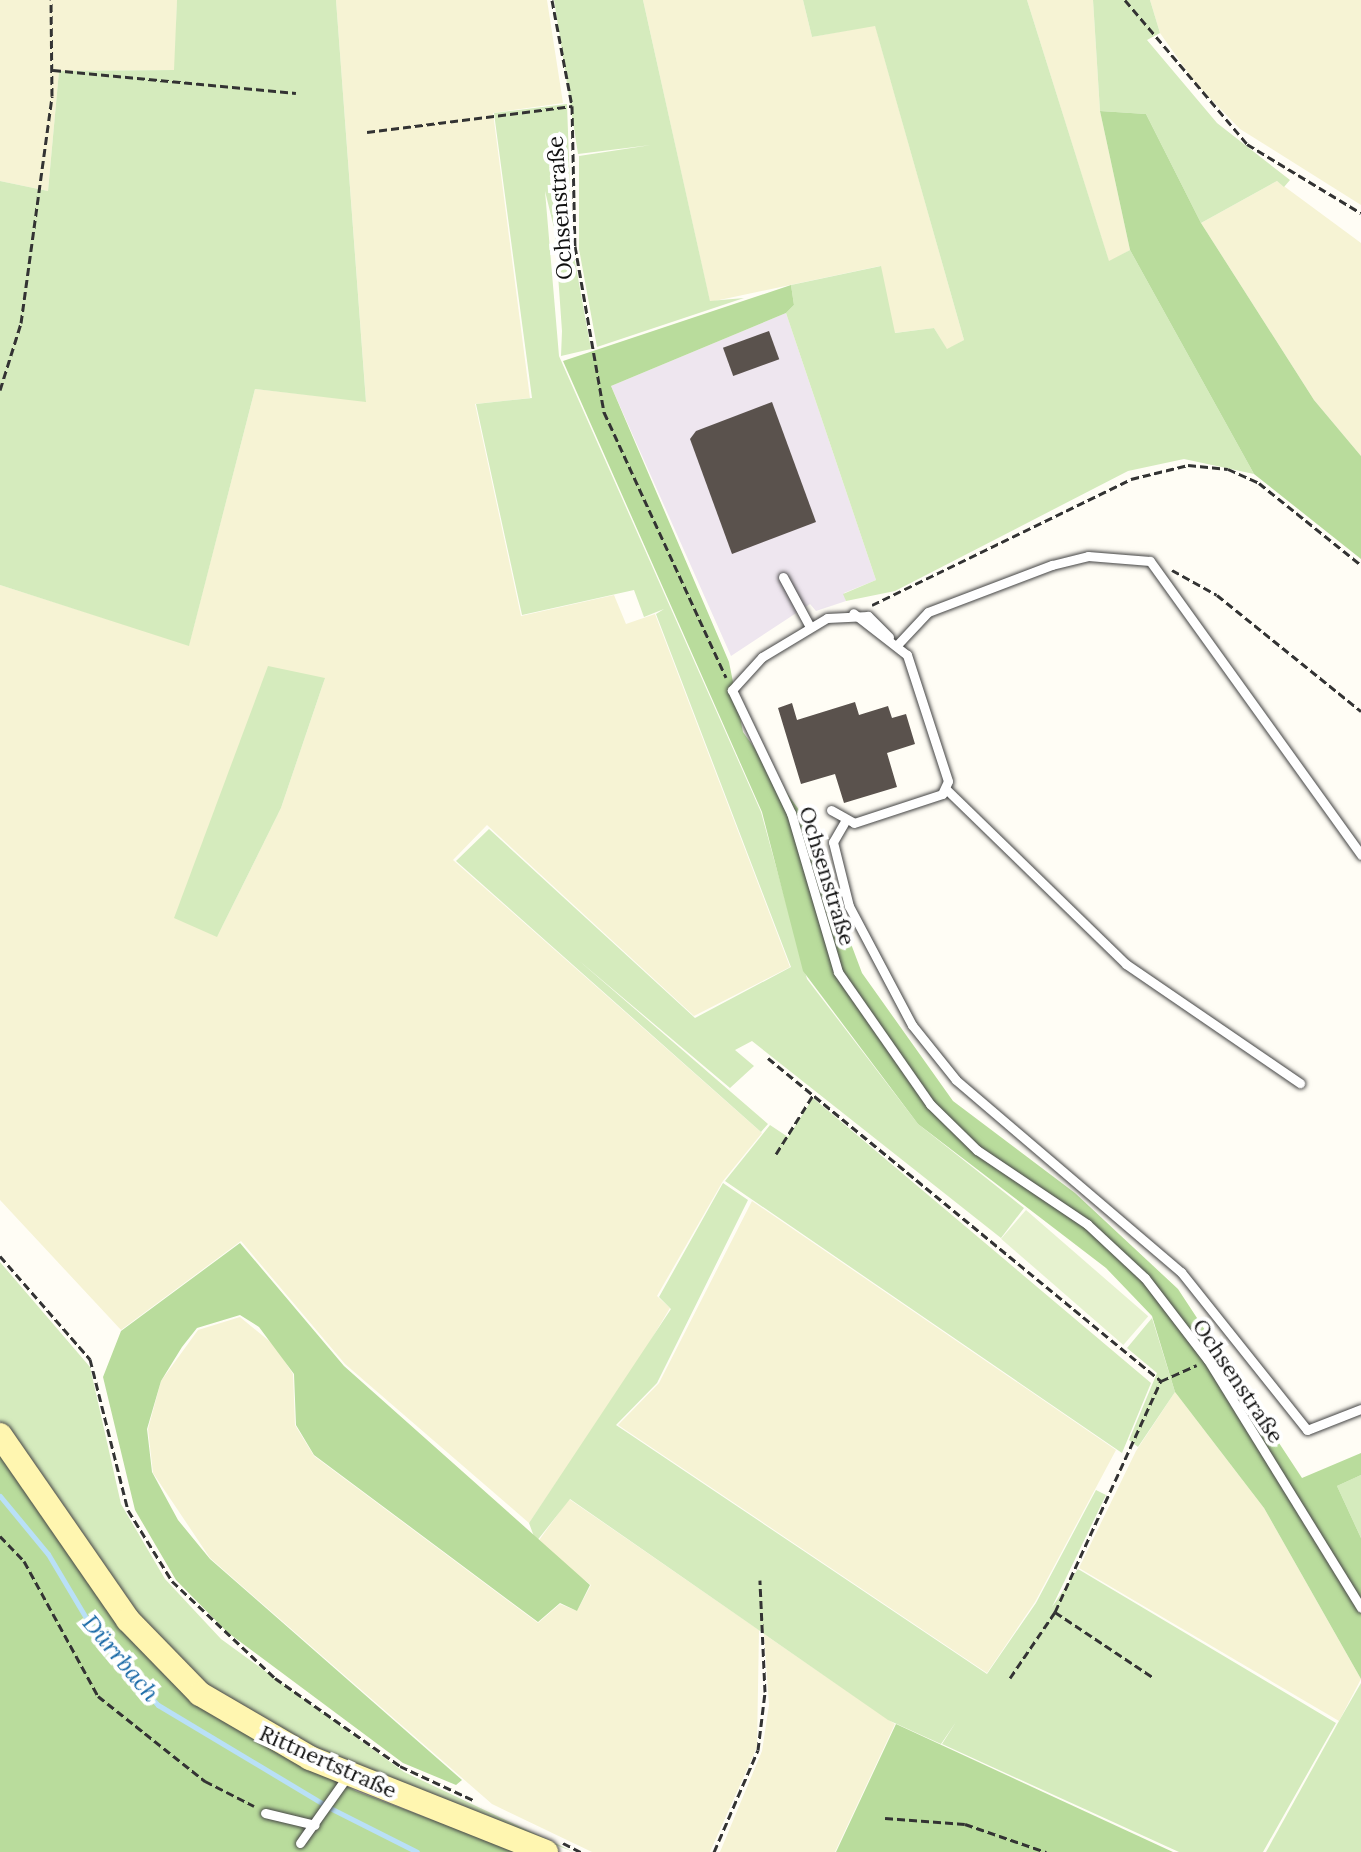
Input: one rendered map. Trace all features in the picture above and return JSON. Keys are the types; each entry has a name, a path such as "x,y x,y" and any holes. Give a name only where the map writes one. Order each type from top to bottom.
{"street":[{"name":"Rittnertstraße","path":"0,1435 48,1495 120,1610 177,1675 258,1732 349,1774 551,1846"}],"lane":[{"path":"898,644 928,612 1052,565 1088,556 1150,561 1361,855"},
{"path":"783,577 809,625"},
{"path":"732,690 762,657 809,625 853,613 875,620 898,644 946,789 1126,964 1300,1083"},
{"name":"Ochsenstraße","path":"732,690 791,813 838,972 885,1047 977,1150 1087,1224 1145,1278 1208,1360 1361,1608"},
{"path":"946,789 844,823 833,842 849,906 912,1025 956,1080 1181,1272 1307,1430 1361,1409"},
{"path":"831,810 844,823"},
{"path":"300,1843 349,1774"},
{"path":"265,1813 315,1825"}],"path":[{"path":"0,390 21,323 53,70 51,0"},
{"name":"Ochsenstraße","path":"552,0 572,106 575,246 604,412 732,690"},
{"path":"1125,0 1247,144 1361,213"},
{"path":"53,70 296,93"},
{"path":"367,132 572,106"},
{"path":"853,613 1131,479 1188,465 1228,469 1259,483 1361,565"},
{"path":"1150,561 1217,595 1361,711"},
{"path":"768,1058 1161,1381"},
{"path":"776,1154 813,1095"},
{"path":"0,1256 90,1359 128,1510 172,1581 222,1635 345,1729 479,1803"},
{"path":"1010,1678 1055,1612 1161,1381 1208,1360"},
{"path":"0,1536 24,1561 98,1696 205,1781 265,1813"},
{"path":"714,1852 760,1738 760,1580"},
{"path":"1055,1612 1154,1678"},
{"path":"885,1818 965,1824 1046,1852"},
{"path":"551,1846 581,1852"}],"shaded area":[{"path":"0,0 177,0 175,70 59,71 48,191 0,181"},
{"path":"336,0 547,0 563,103 493,113 530,398 475,404 521,616 614,595 626,624 655,614 790,967 694,1016 487,825 453,860 762,1133 723,1181 657,1296 670,1308 636,1365 529,1523 345,1364 241,1241 121,1330 0,1200 0,585 189,645 255,389 366,401","holes":["325,678 281,808 217,937"]},
{"path":"643,0 803,0 812,37 875,25 964,340 947,350 934,328 894,333 880,266 710,302"},
{"path":"1027,0 1093,0 1100,111 1130,250 1109,262"},
{"path":"1150,0 1361,0 1361,205 1240,129 1196,84 1160,33"},
{"path":"1277,181 1361,243 1361,456 1314,400 1201,223"},
{"path":"786,313 876,580 844,593 846,601 816,611 810,604 731,656 611,386"},
{"path":"752,1201 1116,1450 1035,1602 987,1673 618,1425 659,1383"},
{"path":"240,1317 274,1345 293,1374 295,1425 314,1456 538,1623 560,1604 577,1611 591,1585 537,1543 569,1499 759,1630 757,1747 710,1852 592,1852 492,1804 210,1558 153,1473 148,1429 161,1381 198,1330"},
{"path":"1175,1392 1264,1508 1361,1679 1339,1721 1079,1568 1136,1451"},
{"path":"764,1634 895,1724 835,1852 720,1852 762,1751 769,1705"}],"green space":[{"path":"177,0 336,0 366,402 255,389 189,646 0,585 0,181 48,191 59,71 174,70"},
{"path":"554,0 643,0 710,301 744,298 597,347 579,249 579,156 651,145 578,154"},
{"path":"803,0 1027,0 1109,261 1130,250 1254,474 1184,459 1128,471 895,591 846,601 843,594 876,580 786,313 794,305 791,285 881,266 895,333 934,328 947,349 964,340 875,26 812,37"},
{"path":"1093,0 1150,0 1160,33 1147,40 1217,123 1290,180 1284,187 1277,181 1201,223 1146,114 1100,111"},
{"path":"567,104 572,245 591,349 561,356 555,232 545,191 559,356 761,812 807,979 918,1124 1024,1208 1001,1238 752,1041 735,1050 754,1066 730,1088 577,959 768,1124 761,1132 456,861 489,829 695,1018 791,967 656,614 664,609 644,617 634,590 522,615 476,404 532,398 494,113"},
{"path":"1100,111 1146,114 1201,223 1314,400 1361,456 1361,559 1254,474 1130,250"},
{"path":"791,285 794,305 786,313 611,386 729,662 743,732 802,814 862,973 953,1101 1075,1193 1178,1289 1302,1478 1361,1453 1361,1475 1337,1486 1361,1538 1361,1679 1264,1508 1175,1392 1152,1316 1106,1268 918,1124 803,971 762,812 563,361"},
{"path":"268,666 325,678 281,808 217,937 174,918"},
{"path":"813,1098 1151,1383 1122,1453 725,1181 770,1125 788,1137"},
{"path":"723,1183 748,1200 657,1383 616,1425 987,1674 1036,1603 1096,1490 1106,1495 1052,1607 1078,1569 1336,1723 1263,1852 1179,1852 942,1744 956,1722 941,1744 888,1720 570,1499 536,1542 529,1523 671,1309 659,1297"},
{"path":"1026,1210 1148,1316 1123,1345 1001,1239"},
{"path":"240,1243 344,1366 590,1585 577,1611 560,1603 538,1622 314,1455 296,1425 294,1374 259,1327 240,1315 197,1328 182,1347 161,1381 147,1429 152,1472 178,1520 210,1559 462,1780 456,1785 403,1763 227,1632 176,1580 135,1510 103,1377 121,1331"},
{"path":"0,1262 90,1367 121,1504 165,1579 221,1639 404,1772 574,1852 349,1767 189,1676 110,1582 0,1421"},
{"path":"1152,1318 1175,1392 1138,1447 1129,1440 1157,1373 1127,1348"},
{"path":"0,1444 93,1584 241,1730 356,1791 518,1852 0,1852"},
{"path":"1361,1475 1361,1538 1337,1486"},
{"path":"1361,1683 1361,1852 1266,1852 1339,1721"},
{"path":"896,1724 1173,1852 836,1852"}],"building":[{"path":"769,331 779,359 733,376 723,348"},
{"path":"772,402 816,522 732,554 690,439 696,431"},
{"path":"855,702 859,715 888,706 892,718 906,714 915,744 887,753 897,787 844,803 835,774 801,784 778,708 792,703 797,720"}],"waterway":[{"name":"Dürrbach","path":"0,1496 48,1554 98,1638 158,1705 322,1803"},
{"name":"Dürrbach","path":"332,1809 417,1852"}]}
